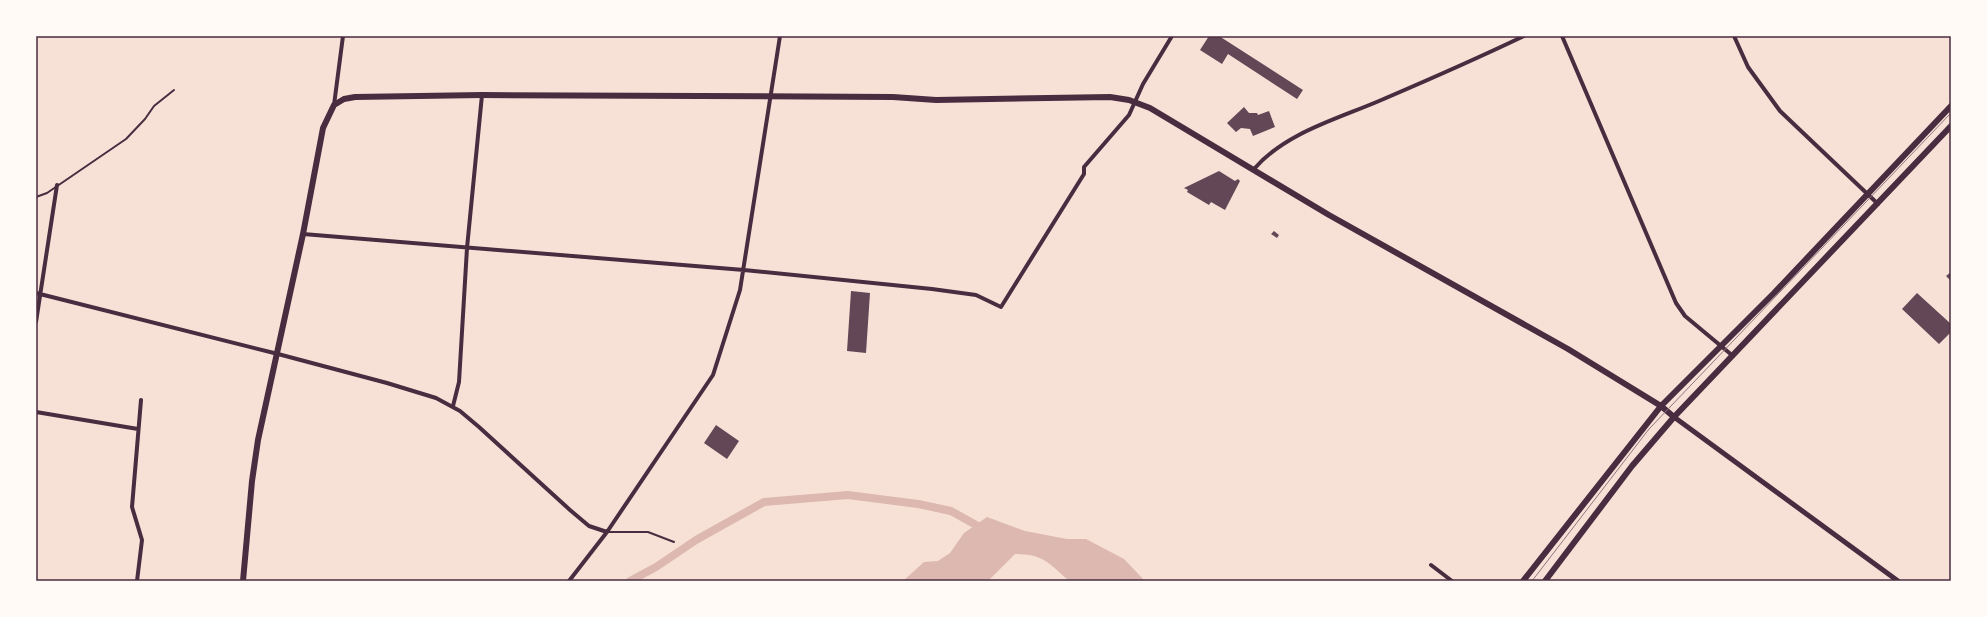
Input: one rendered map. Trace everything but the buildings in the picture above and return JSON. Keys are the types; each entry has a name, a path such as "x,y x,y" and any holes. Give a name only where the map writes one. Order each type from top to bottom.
{"main road":[{"path":"243,581 252,481 258,440 304,234 324,128 334,104 344,99 355,97 482,95 770,98 893,97 936,100 1110,97 1136,102 1150,108 1330,215 1568,349 1661,406 1674,417"},
{"path":"1523,581 1661,406 1721,347 1868,195 1951,106"},
{"path":"1545,581 1632,466 1674,417 1951,126"}],"street":[{"path":"334,104 343,36"},
{"path":"569,581 608,532 713,374 740,290 744,270 780,36"},
{"path":"304,234 744,270 969,294 1001,307 1084,174 1086,164 1129,115 1143,84 1172,36"},
{"path":"1254,169 1266,155 1295,137 1472,61 1524,36"},
{"path":"1562,36 1676,303 1685,316 1733,356"},
{"path":"1734,36 1748,67 1780,111 1878,204"},
{"path":"453,406 460,382 467,248 482,95"},
{"path":"36,322 38,293 57,185"},
{"path":"38,293 278,354 436,398 453,406 485,432 590,526 608,532"},
{"path":"137,581 142,540 132,507 141,400"},
{"path":"36,412 138,429"},
{"path":"1674,417 1898,581"},
{"path":"1431,565 1452,581"}],"lane":[{"path":"36,197 57,185 126,139 145,120 154,106 174,90"},
{"path":"608,532 648,532 674,542"}],"shaded area":[{"path":"987,517 1025,531 1067,539 1086,539 1124,559 1145,581 1069,581 1051,565 1039,558 1025,554 1015,554 988,581 903,581 924,562 938,561 950,553 964,533"}],"waterway":[{"path":"630,581 656,567 696,540 764,502 848,495 918,504 951,511 985,530"}],"tram line":[{"path":"1532,581 1649,429 1951,113"}]}
